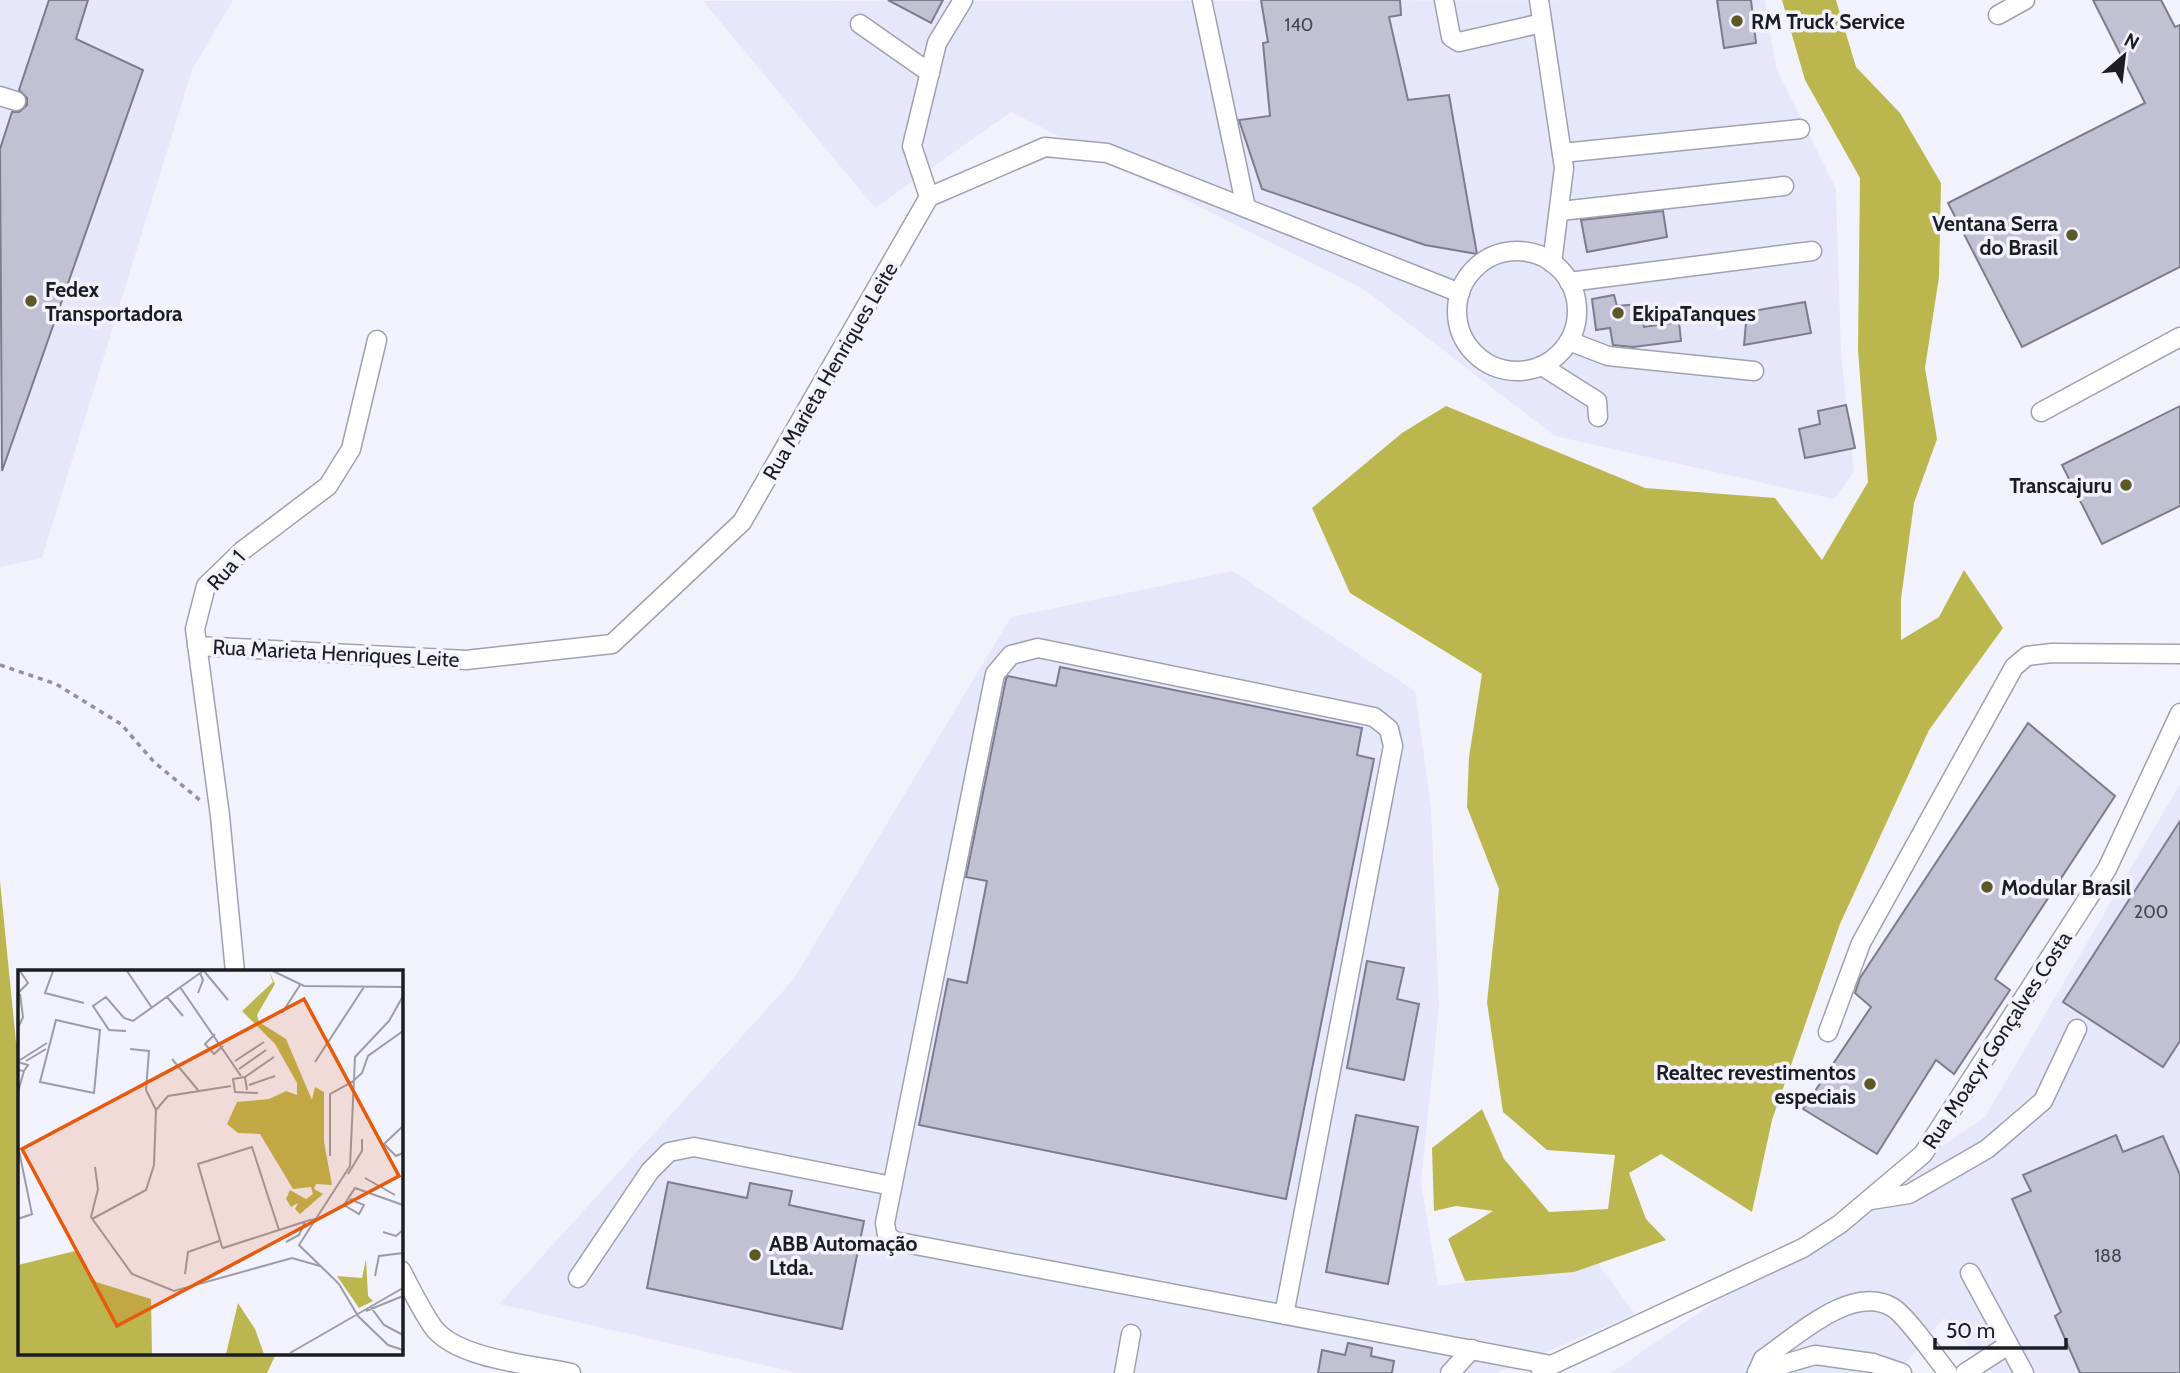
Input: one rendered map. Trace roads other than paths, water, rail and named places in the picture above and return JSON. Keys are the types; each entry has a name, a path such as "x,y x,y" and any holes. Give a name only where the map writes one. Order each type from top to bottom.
{"street":[{"path":"963,0 937,43 912,146 929,197 1045,147 1107,153 1460,293"},
{"path":"1202,0 1246,208"},
{"path":"1444,0 1451,37 1459,42 1542,23"},
{"path":"1539,0 1562,153 1564,189 1552,263"},
{"path":"1998,15 2025,0"},
{"path":"860,24 930,74"},
{"path":"1562,153 1800,130"},
{"path":"1561,211 1784,186"},
{"name":"Rua Marieta Henriques Leite","path":"197,646 466,660 612,644 742,522 929,197"},
{"path":"1569,282 1812,251"},
{"path":"1505,253 1530,253 1552,263 1569,282 1577,305 1574,330 1562,351 1542,366 1517,371 1482,360 1460,330 1458,305 1465,282 1482,263 1505,253"},
{"path":"2041,412 2180,337"},
{"name":"Rua 1","path":"235,970 220,816 195,629 206,586 242,551 328,486 351,449 377,340"},
{"path":"1569,341 1608,356 1754,371"},
{"path":"1542,366 1597,401 1598,417"},
{"path":"1284,1315 1393,746 1389,729 1374,717 1038,648 1011,655 995,674 892,1186 885,1223 887,1235 894,1241 1284,1315 1472,1349 1543,1369"},
{"path":"1828,1032 1861,943 2014,667 2027,656 2052,653 2180,654"},
{"name":"Rua Moacyr Gonçalves Costa","path":"1543,1369 1803,1248 1871,1200 1923,1154 2107,869 2180,713"},
{"path":"1871,1200 1909,1194 1987,1149 2043,1101 2077,1029"},
{"path":"578,1278 650,1171 669,1152 694,1147 892,1186"},
{"path":"402,1272 434,1329 454,1345 487,1356 571,1373"},
{"path":"1970,1273 2023,1373"},
{"path":"1757,1373 1763,1359 1842,1306 1861,1300 1878,1301 1894,1308 1948,1373"},
{"path":"1124,1373 1131,1334"},
{"path":"1965,1373 2008,1345"},
{"path":"1450,1373 1472,1349"},
{"path":"1757,1373 1815,1355 1864,1361 1902,1373"},
{"path":"1815,1355 1832,1373"}],"place":[{"name":"RM Truck Service","path":"1737,21"},
{"name":"Ventana Serra do Brasil","path":"2072,235"},
{"name":"Fedex Transportadora","path":"31,301"},
{"name":"EkipaTanques","path":"1618,313"},
{"name":"Transcajuru","path":"2126,485"},
{"name":"Modular Brasil","path":"1987,887"},
{"name":"Realtec revestimentos especiais","path":"1870,1084"},
{"name":"ABB Automação Ltda.","path":"755,1255"}]}
